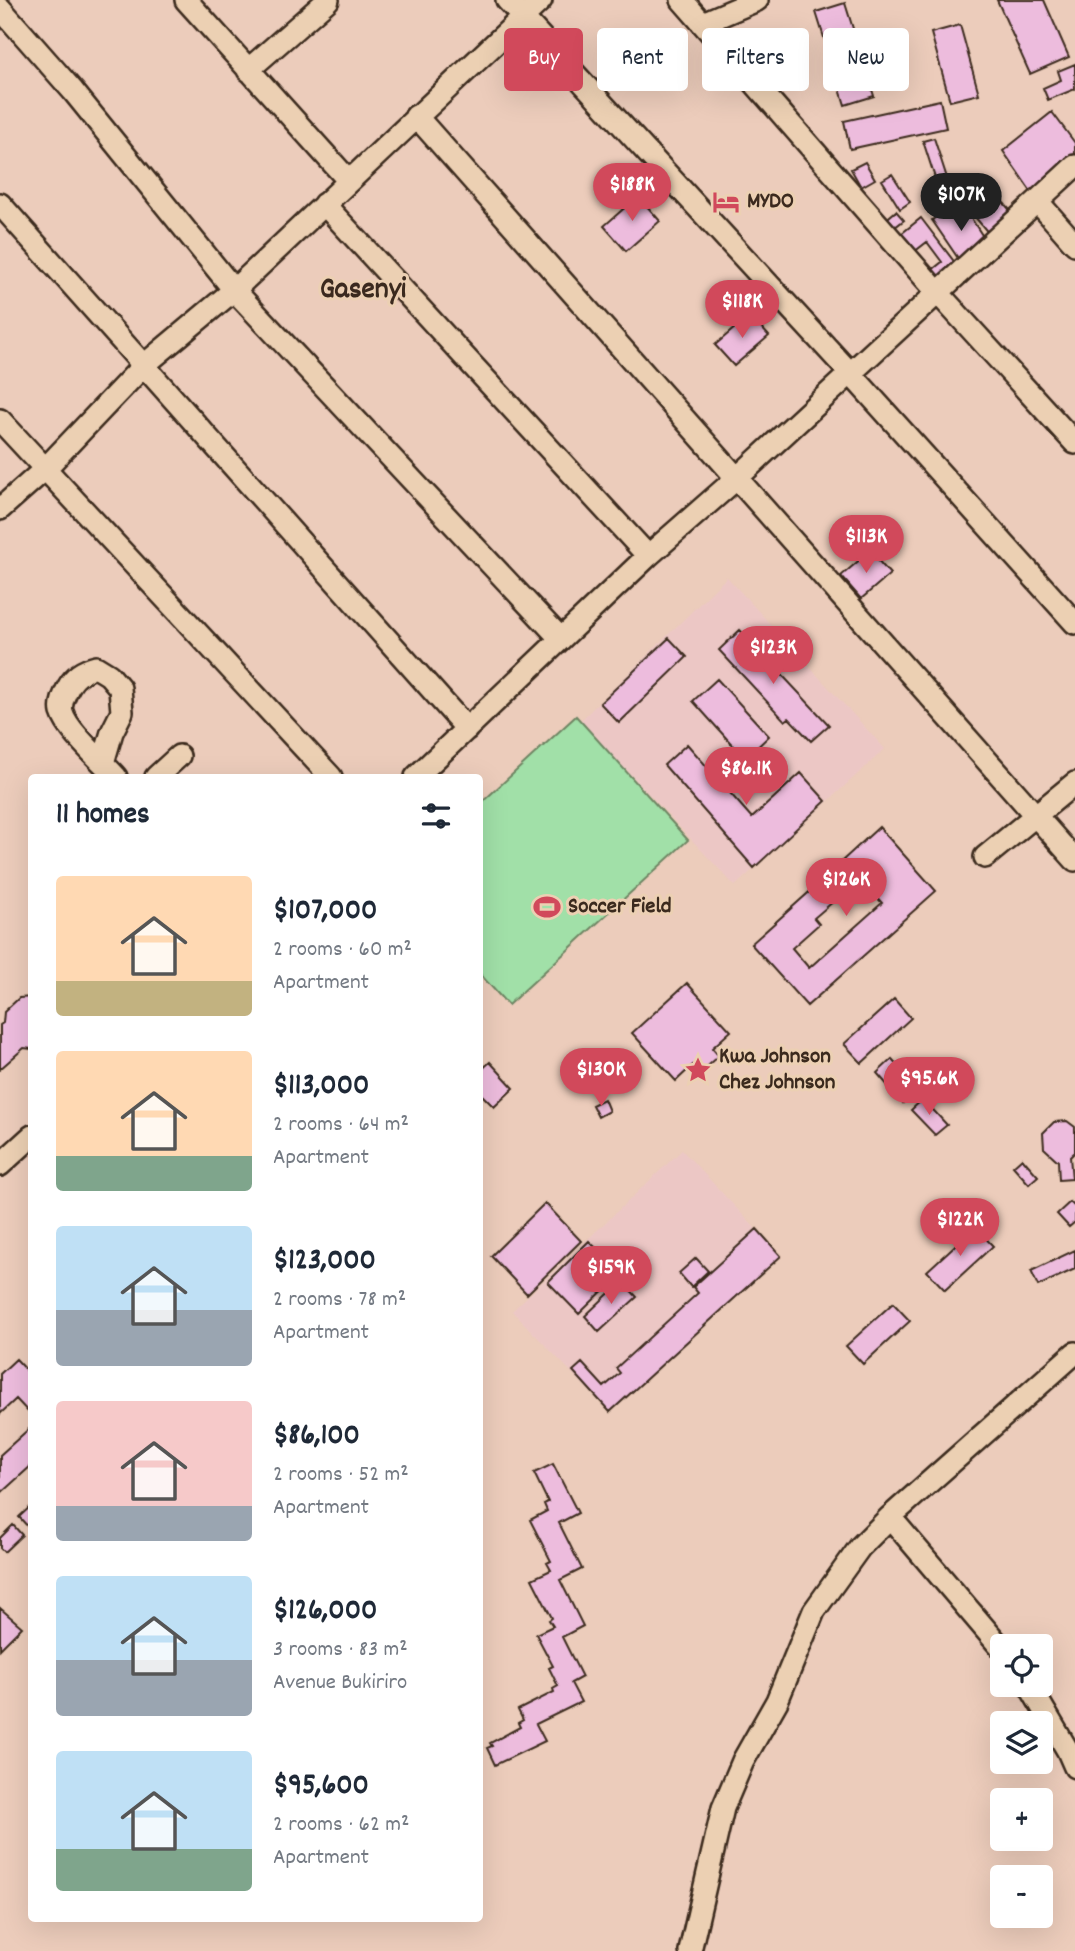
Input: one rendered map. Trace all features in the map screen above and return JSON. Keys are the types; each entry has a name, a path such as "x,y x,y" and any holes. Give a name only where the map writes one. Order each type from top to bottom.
{"street":[{"path":"186,0 349,181"},
{"path":"248,70 328,0"},
{"path":"507,0 851,374 1075,623"},
{"path":"0,509 44,470 143,366 234,290 541,0"},
{"path":"682,0 939,294 1075,443"},
{"path":"703,23 757,0"},
{"path":"0,8 74,91 234,290 561,639"},
{"path":"416,116 1075,859"},
{"path":"419,774 648,556 939,294 1075,166"},
{"path":"1038,202 1075,244"},
{"path":"0,204 467,729"},
{"path":"324,204 648,556"},
{"path":"0,421 328,774"},
{"path":"159,774 179,756"},
{"path":"985,857 1075,783"},
{"path":"0,1165 28,1140"},
{"path":"690,1951 723,1808 743,1761 777,1701 814,1611 860,1547 890,1517 1075,1353"},
{"path":"890,1517 990,1635"},
{"path":"1036,1697 1075,1767"}],"shaded area":[{"path":"727,577 885,749 735,886 580,721"},
{"path":"682,1150 781,1256 610,1412 512,1311"}],"green space":[{"name":"Soccer Field","path":"576,716 688,840 508,1005 483,977 483,801"}],"building":[{"path":"997,0 1044,0 1069,57 1030,74"},
{"path":"845,3 853,28 823,28 823,34 816,12"},
{"path":"960,25 979,94 950,101 931,33"},
{"path":"1075,64 1075,89 1048,100 1043,88 1061,80 1058,71"},
{"path":"841,91 872,91 874,96 845,105"},
{"path":"940,100 946,128 850,149 844,121"},
{"path":"1052,112 1075,143 1075,156 1032,193 1003,151"},
{"path":"934,138 947,178 936,181 923,141"},
{"path":"865,162 875,179 861,187 851,169"},
{"path":"892,174 910,202 900,209 882,180"},
{"path":"638,196 660,221 626,251 604,226"},
{"path":"998,196 1014,215 990,235 975,217"},
{"path":"960,201 989,246 962,264 932,220"},
{"path":"896,211 904,220 890,231 883,222"},
{"path":"921,218 959,268 940,282 931,271 942,262 927,242 914,252 901,234"},
{"path":"750,315 769,336 734,366 715,345"},
{"path":"870,551 890,574 861,599 841,576"},
{"path":"740,630 829,725 811,741 789,718 785,721 719,650"},
{"path":"669,638 687,657 619,723 600,703"},
{"path":"717,679 769,736 745,759 693,701"},
{"path":"687,744 752,818 801,773 826,801 754,868 664,765"},
{"path":"879,827 936,891 807,1006 751,944 825,878 841,895 814,918 819,924 792,948 809,968 882,903 843,860"},
{"path":"687,983 731,1031 712,1048 719,1056 700,1073 693,1065 676,1081 632,1033"},
{"path":"28,997 28,1048 24,1048 0,1069 0,1025 3,1023 4,1012 19,998"},
{"path":"894,999 911,1018 862,1063 844,1044"},
{"path":"892,1059 907,1076 921,1063 933,1076 903,1103 877,1073"},
{"path":"490,1062 514,1088 494,1107 483,1096 483,1068"},
{"path":"604,1099 609,1111 598,1117 592,1105"},
{"path":"923,1099 947,1125 935,1135 911,1110"},
{"path":"1067,1121 1075,1127 1075,1152 1070,1157 1072,1179 1059,1180 1058,1161 1044,1148 1043,1133 1054,1122"},
{"path":"1022,1158 1038,1176 1029,1184 1013,1166"},
{"path":"1070,1202 1075,1207 1075,1222 1069,1227 1057,1214"},
{"path":"545,1203 581,1241 527,1294 491,1256"},
{"path":"975,1227 993,1246 945,1290 927,1271"},
{"path":"757,1229 781,1256 610,1412 573,1371 582,1363 604,1387 620,1373 616,1368 698,1293 693,1287"},
{"path":"589,1241 621,1273 579,1314 548,1282"},
{"path":"1075,1250 1075,1269 1038,1286 1031,1271"},
{"path":"696,1258 708,1271 691,1287 679,1273"},
{"path":"622,1281 637,1297 599,1332 585,1316"},
{"path":"893,1303 910,1321 863,1364 846,1346"},
{"path":"16,1359 28,1372 28,1412 16,1399 0,1414 0,1374"},
{"path":"28,1430 28,1469 0,1494 0,1455"},
{"path":"553,1464 578,1513 559,1523 582,1569 560,1580 583,1626 562,1637 582,1677 571,1683 581,1702 536,1724 545,1741 495,1765 487,1748 492,1746 490,1743 520,1727 518,1723 523,1720 518,1710 554,1692 553,1689 558,1686 549,1668 553,1666 536,1634 553,1626 549,1620 552,1618 532,1579 551,1570 547,1563 551,1561 530,1520 547,1511 544,1504 548,1502 534,1473"},
{"path":"28,1509 28,1527 19,1517"},
{"path":"13,1525 22,1535 4,1552 0,1548 0,1538"},
{"path":"0,1608 22,1627 0,1649"}],"place":[{"name":"MYDO","path":"726,202"},
{"name":"Soccer Field","path":"547,907"},
{"name":"Kwa Johnson Chez Johnson","path":"698,1070"}],"district":[{"name":"Gasenyi","path":"363,291"}]}
